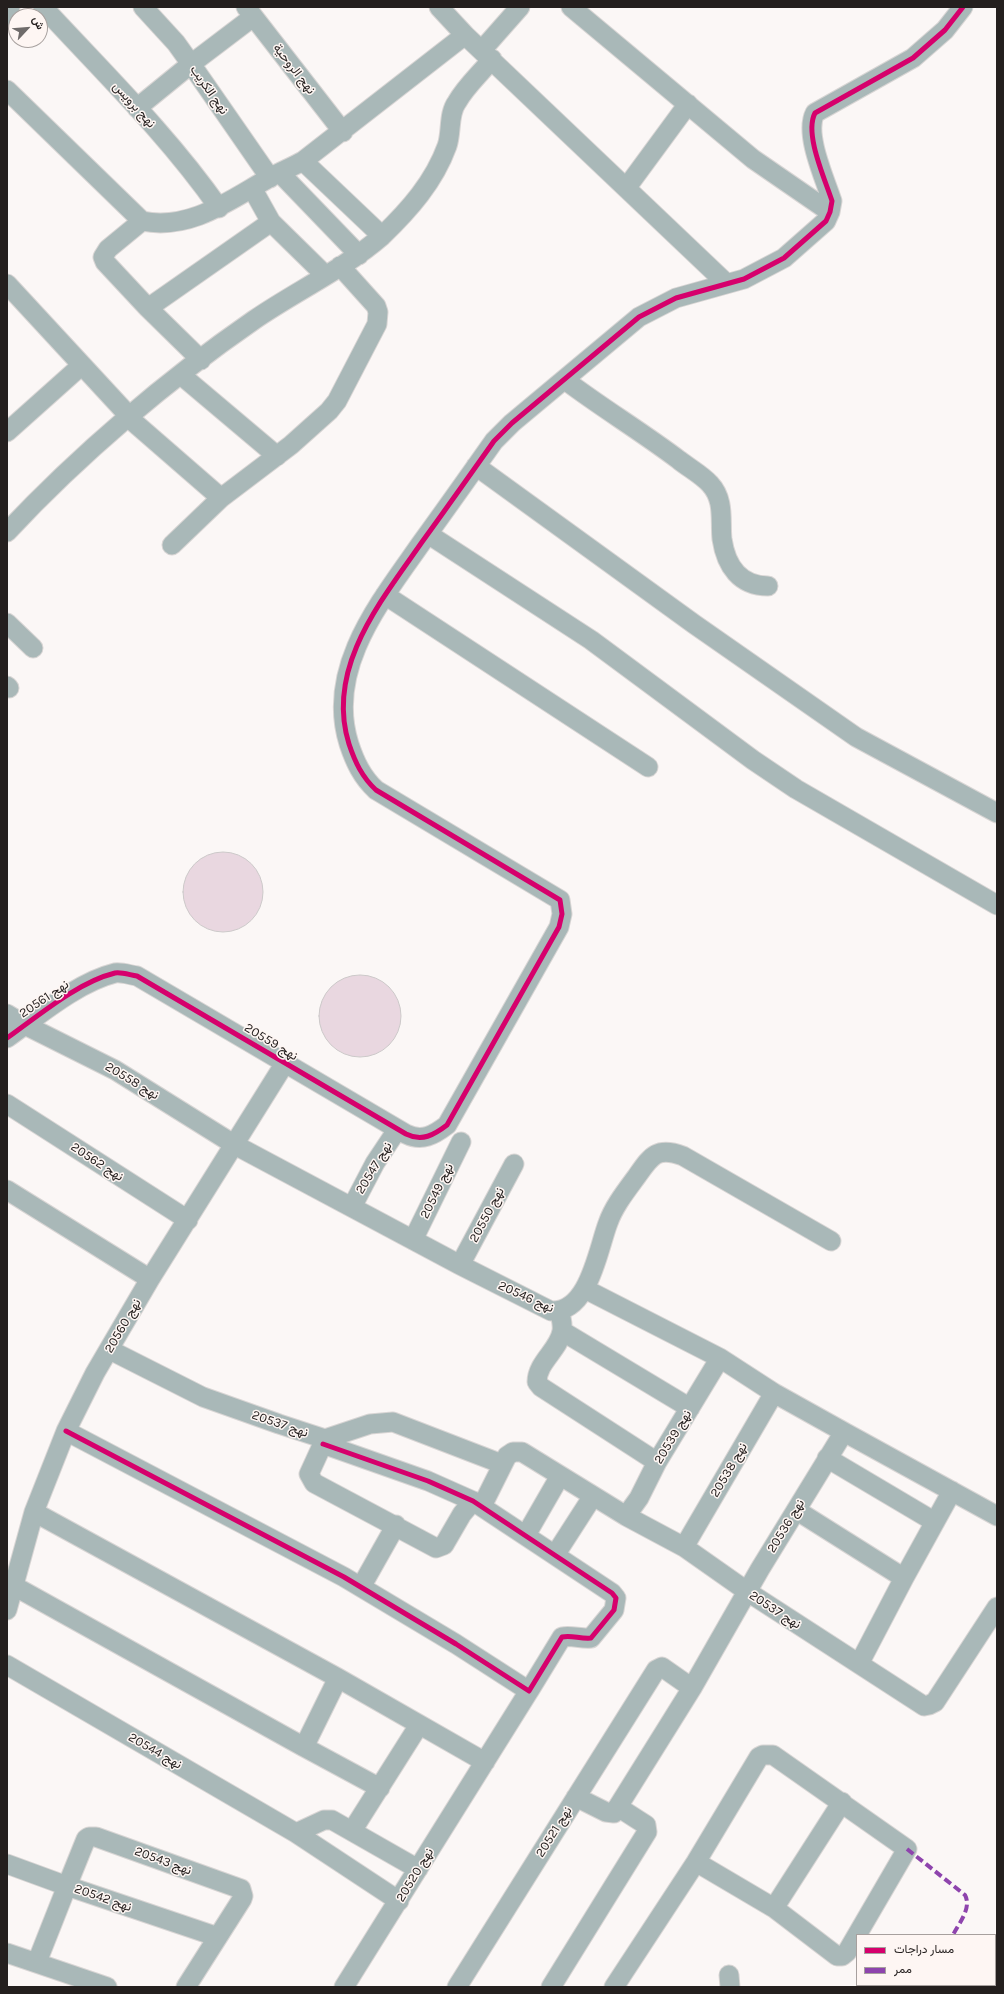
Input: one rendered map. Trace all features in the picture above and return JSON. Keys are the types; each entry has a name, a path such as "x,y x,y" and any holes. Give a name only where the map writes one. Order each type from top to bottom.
{"street":[{"path":"7,16 10,7"},
{"name":"نهج برويس","path":"43,7 137,108 206,189 219,208"},
{"name":"نهج الكريب","path":"142,7 176,43 275,175 360,255"},
{"path":"439,7 465,34 726,283"},
{"path":"7,532 83,456 180,375 254,320 360,255 408,211 426,185 446,147 452,114 456,102 520,7"},
{"path":"571,7 753,159 830,212"},
{"path":"405,1133 421,1138 430,1136 447,1125 559,927 562,914 560,900 376,790 365,780 353,758 344,727 345,681 354,650 376,608 385,595 494,441 512,423 565,380 610,339 639,317 676,298 744,279 784,258 826,221 830,212 832,201 811,134 811,120 815,114 912,58 945,30 963,7"},
{"path":"137,108 191,64 250,12"},
{"name":"نهج الروحية","path":"250,12 343,132"},
{"path":"7,90 142,221 156,224 176,223 219,208 275,175 303,162 343,132 465,34"},
{"path":"627,187 688,104"},
{"path":"303,162 382,236"},
{"path":"172,545 221,498 277,456 334,406 377,324 378,312 376,306 271,222 252,188"},
{"path":"142,221 108,249 103,257 105,262 148,308 201,360"},
{"path":"148,308 271,222"},
{"path":"7,284 130,418 221,498"},
{"path":"7,432 82,365"},
{"path":"180,375 277,456"},
{"path":"565,380 596,404 658,444 710,484 720,504 722,540 732,568 741,579 755,586 768,586"},
{"path":"476,466 694,624 856,737 997,813"},
{"path":"428,534 591,640 753,760 796,789 997,905"},
{"path":"385,595 648,767"},
{"path":"7,623 33,648"},
{"name":"نهج 20559","path":"117,973 137,976 405,1133"},
{"name":"نهج 20561","path":"7,1038 74,992 102,978 117,973"},
{"name":"نهج 20558","path":"7,1014 25,1025 115,1070 235,1145"},
{"name":"نهج 20560","path":"7,1610 34,1512 66,1431 95,1373 110,1350 146,1276 188,1220 285,1063"},
{"name":"نهج 20562","path":"7,1104 188,1220"},
{"name":"نهج 20547","path":"352,1207 374,1163 405,1133"},
{"name":"نهج 20549","path":"413,1240 461,1142"},
{"name":"نهج 20546","path":"235,1145 460,1265 551,1311 560,1312 568,1307 586,1289 608,1222 615,1207 649,1159 660,1152 670,1151 683,1156 831,1241"},
{"name":"نهج 20550","path":"460,1265 514,1164"},
{"path":"7,1190 146,1276"},
{"path":"586,1289 720,1358 774,1393 997,1516"},
{"path":"560,1312 562,1331 561,1336 539,1371 537,1382 541,1387 657,1462"},
{"path":"562,1331 690,1408"},
{"name":"نهج 20537","path":"110,1350 203,1397 324,1442 370,1424 393,1422 502,1464 510,1453 522,1452 592,1496 684,1547 748,1592 924,1706 935,1702 990,1635"},
{"name":"نهج 20539","path":"632,1518 639,1498 657,1462 720,1358"},
{"name":"نهج 20538","path":"684,1547 774,1393"},
{"path":"66,1431 361,1587 529,1691"},
{"name":"نهج 20536","path":"618,1807 692,1688 811,1483 844,1432"},
{"path":"502,1464 477,1503 462,1514 444,1545 438,1548 312,1480 309,1474 324,1442 428,1481 477,1503 554,1555 592,1496"},
{"path":"827,1458 935,1522"},
{"path":"526,1535 560,1476"},
{"path":"859,1664 952,1491"},
{"path":"796,1510 904,1578"},
{"path":"34,1512 338,1678 485,1762"},
{"path":"361,1587 396,1525"},
{"name":"نهج 20520","path":"344,1987 399,1901 562,1637 568,1636 584,1639 590,1638 614,1610 616,1598 612,1593 554,1555"},
{"path":"14,1586 380,1788"},
{"path":"990,1635 997,1607"},
{"name":"نهج 20544","path":"7,1665 299,1831 399,1901"},
{"name":"نهج 20521","path":"456,1987 651,1676 656,1670 662,1667 692,1688"},
{"path":"304,1747 338,1678"},
{"path":"352,1831 419,1725"},
{"path":"614,1987 696,1862 758,1757 763,1755 773,1755 907,1849 857,1934"},
{"path":"551,1987 647,1832 646,1826 618,1807 610,1814 576,1797"},
{"path":"774,1908 842,1802"},
{"path":"299,1831 328,1820 352,1831 418,1869"},
{"name":"نهج 20543","path":"66,1886 86,1839 89,1837 96,1837 241,1888 244,1896 218,1937"},
{"path":"696,1862 774,1908 837,1956 842,1956 846,1952 856,1935"},
{"path":"7,1864 66,1886"},
{"name":"نهج 20542","path":"37,1962 66,1886 218,1937"},
{"path":"186,1987 218,1937"},
{"path":"7,1953 107,1987"}],"building":[{"path":"223,852 238,855 251,864 260,877 263,892 260,907 251,920 238,929 223,932 208,929 195,920 186,907 183,892 186,877 195,864 208,855"},
{"path":"360,975 376,978 389,987 398,1000 401,1016 398,1032 389,1045 376,1054 360,1057 344,1054 331,1045 322,1032 319,1016 322,1000 331,987 344,978"}],"marked path":[{"path":"907,1849 965,1895 967,1900 966,1910 954,1934"}],"cycle path":[{"path":"7,1038 45,1010 73,992 101,977 115,973 137,976 406,1134 417,1137 428,1136 447,1125 559,927 562,914 560,900 376,790 367,780 356,763 351,751 344,716 345,689 351,662 361,637 375,612 406,565 494,441 512,423 639,317 676,298 744,279 784,258 826,221 830,212 832,201 814,144 812,122 815,113 913,58 945,30 963,7"},
{"path":"66,1431 344,1577 456,1644 529,1691 562,1637 569,1636 591,1638 614,1610 616,1598 612,1593 473,1501 428,1481 323,1444"}]}
